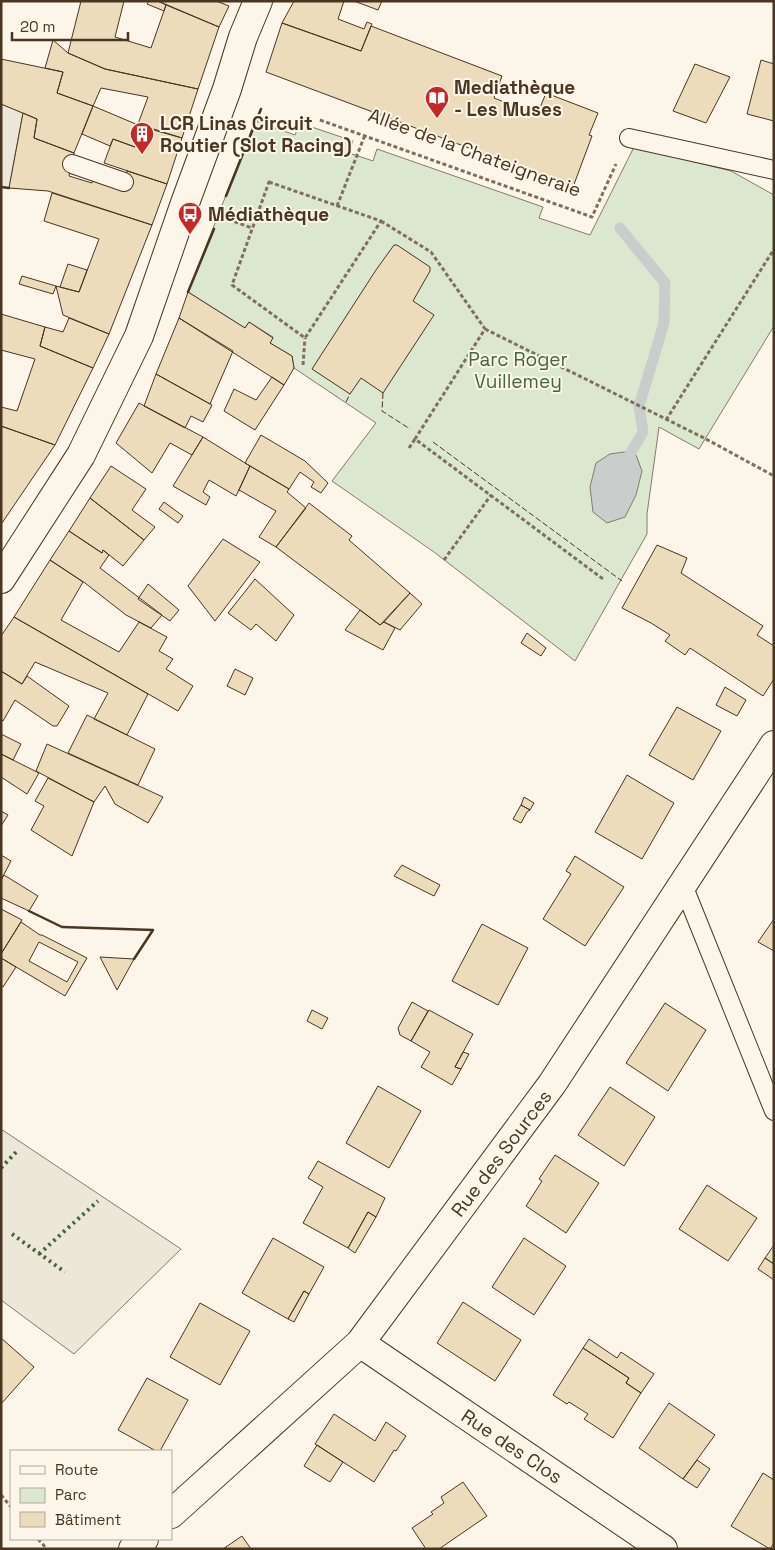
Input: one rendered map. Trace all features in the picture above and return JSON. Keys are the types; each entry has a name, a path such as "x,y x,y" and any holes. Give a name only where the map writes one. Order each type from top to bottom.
{"street":[{"path":"1,579 81,456 139,336 227,89 243,37 258,1"},
{"name":"Rue des Sources","path":"172,1513 360,1343 552,1084 774,744"},
{"name":"Rue des Clos","path":"360,1343 663,1549"},
{"path":"133,1549 143,1540"}],"lane":[{"path":"629,138 774,170"},
{"path":"72,164 124,182"},
{"path":"683,885 774,1111"}],"path":[{"name":"Allée de la Chateigneraie","path":"320,120 592,216 629,138"},
{"path":"337,206 365,135"},
{"path":"305,338 232,284 269,182 381,221 431,252 485,329 706,439 774,476"},
{"path":"304,365 305,338 381,221"},
{"path":"666,420 774,249"},
{"path":"409,448 485,329"},
{"path":"415,439 604,579"},
{"path":"444,560 491,495"},
{"path":"1,1495 10,1506"}],"green space":[{"name":"Parc Roger Vuillemey","path":"255,121 295,135 300,123 353,141 349,153 373,161 377,149 543,207 539,218 590,235 634,147 731,171 774,195 774,326 699,449 659,427 647,514 647,534 575,661 434,552 332,481 376,423 294,368 292,356 270,343 273,337 249,322 245,328 188,292"}],"shaded area":[{"path":"1,104 23,113 9,188 1,187"},
{"path":"624,452 636,455 642,471 636,495 625,517 607,523 593,512 590,487 596,463 610,454"},
{"path":"1,1129 181,1249 74,1354 1,1300"}],"building":[{"path":"81,1 124,1 115,37 151,48 166,5 219,27 198,89 105,69 68,53"},
{"path":"149,1 158,1 166,5 164,11 147,4"},
{"path":"158,1 216,1 229,6 219,27"},
{"path":"294,1 344,1 338,19 364,29 367,22 372,24 361,51 282,23"},
{"path":"354,1 382,1 378,10"},
{"path":"282,23 361,51 371,26 502,76 494,98 537,115 546,93 598,113 589,135 592,136 573,187 266,72"},
{"path":"53,40 68,53 105,69 198,89 182,138 138,124 148,97 101,88 93,106 57,93 63,72 45,68"},
{"path":"1,59 63,72 57,93 93,106 74,153 34,138 37,119 1,104"},
{"path":"761,60 774,64 774,121 747,114"},
{"path":"695,64 730,77 706,123 673,111"},
{"path":"93,106 143,127 135,147 113,139 110,146 82,134"},
{"path":"23,113 37,119 34,138 74,153 69,176 92,183 93,180 121,189 127,171 167,184 152,225 48,191 9,188"},
{"name":"LCR Linas Circuit Routier (Slot Racing)","path":"143,127 182,138 167,184 104,163 113,139 135,147"},
{"path":"52,193 152,225 109,334 63,315 56,286 79,292 99,239 44,221"},
{"path":"394,245 397,245 430,267 430,271 413,301 434,315 383,393 361,378 350,394 312,369"},
{"path":"68,264 87,270 79,292 60,287"},
{"path":"22,276 56,286 53,294 19,284"},
{"path":"188,292 245,328 249,322 273,338 270,343 292,356 294,368 284,385 179,318"},
{"path":"1,314 45,327 40,346 93,368 55,445 1,426 1,407 17,411 35,359 1,350"},
{"path":"69,318 109,334 93,368 40,346 45,327 63,332"},
{"path":"179,318 233,351 210,404 156,374"},
{"path":"156,374 212,405 203,422 191,416 185,428 144,406"},
{"path":"272,377 284,385 255,430 224,411 234,389 256,400"},
{"path":"139,403 203,437 192,455 170,443 152,473 116,443"},
{"path":"1,426 55,445 2,523 1,523"},
{"path":"261,435 305,461 328,483 321,493 311,487 314,482 300,472 289,489 245,463"},
{"path":"203,437 250,466 236,496 209,480 203,492 210,497 206,505 173,486"},
{"path":"111,466 146,489 132,510 155,527 144,540 90,498"},
{"path":"250,466 289,489 287,492 306,508 276,547 259,537 276,511 239,490"},
{"path":"90,498 144,540 123,566 103,550 102,553 69,531"},
{"path":"164,502 183,516 178,523 159,509"},
{"path":"309,503 352,536 349,540 410,593 380,625 276,547"},
{"path":"69,531 102,553 103,550 109,555 100,568 162,615 151,628 126,615 85,583 50,560"},
{"path":"223,539 260,562 215,621 188,586"},
{"path":"657,545 687,558 681,573 763,626 757,635 774,646 774,679 763,696 690,648 685,655 665,641 670,635 622,608"},
{"path":"50,560 83,582 61,620 119,652 139,622 167,637 159,651 173,659 166,669 193,686 178,711 14,617"},
{"path":"255,579 294,615 276,641 256,624 251,630 228,613"},
{"path":"148,584 179,610 170,621 138,599"},
{"path":"410,593 422,604 400,630 384,622"},
{"path":"360,610 380,625 384,622 395,628 383,650 345,630"},
{"path":"14,617 148,694 127,735 94,719 108,693 35,662 22,684 1,671 1,636"},
{"path":"527,633 546,648 541,656 521,643"},
{"path":"235,669 253,678 245,695 227,686"},
{"path":"1,671 22,684 27,676 69,706 57,726 53,726 15,700 3,721 1,720"},
{"path":"725,687 746,700 737,716 716,705"},
{"path":"677,707 721,731 693,780 649,755"},
{"path":"87,715 155,749 138,785 68,753"},
{"path":"1,734 21,744 13,760 1,754"},
{"path":"47,744 163,797 148,823 115,804 105,786 94,802 36,771"},
{"path":"1,754 39,773 27,794 1,777"},
{"path":"627,775 674,803 642,859 595,832"},
{"path":"48,778 94,802 72,856 31,830 44,806 35,801"},
{"path":"524,797 534,803 530,810 521,805"},
{"path":"521,805 530,810 521,823 513,819"},
{"path":"1,811 8,815 1,826"},
{"path":"1,855 11,861 1,880"},
{"path":"575,856 624,887 585,946 543,919 571,874 566,871"},
{"path":"402,865 440,885 434,896 394,876"},
{"path":"4,875 38,896 29,911 1,898 1,880"},
{"path":"1,909 22,920 1,954"},
{"path":"774,919 774,951 758,942"},
{"path":"21,922 40,935 87,958 65,996 1,958 1,954","holes":["39,942 78,962 67,982 29,961"]},
{"path":"482,924 528,948 498,1005 452,981"},
{"path":"100,957 134,959 117,990"},
{"path":"1,958 16,967 3,987 1,986"},
{"path":"412,1002 428,1011 411,1041 400,1035 398,1028"},
{"path":"665,1003 706,1030 668,1091 626,1063"},
{"path":"312,1010 328,1018 322,1029 307,1021"},
{"path":"429,1010 473,1034 455,1067 461,1069 452,1085 421,1067 430,1052 411,1041"},
{"path":"463,1052 469,1054 461,1069 455,1067"},
{"path":"378,1086 421,1111 389,1168 346,1143"},
{"path":"610,1087 655,1117 624,1166 578,1135"},
{"path":"555,1155 599,1183 566,1233 526,1206 542,1181 539,1179"},
{"path":"318,1161 385,1198 376,1217 368,1212 348,1248 303,1223 323,1187 308,1178"},
{"path":"707,1185 757,1218 728,1261 679,1229"},
{"path":"368,1212 376,1217 355,1253 348,1248"},
{"path":"273,1238 324,1267 309,1294 304,1291 288,1319 242,1293"},
{"path":"524,1238 566,1266 534,1315 492,1287"},
{"path":"774,1245 774,1264 765,1258"},
{"path":"765,1258 774,1264 774,1280 758,1269"},
{"path":"304,1291 309,1294 294,1322 288,1319"},
{"path":"463,1302 521,1340 495,1381 437,1343"},
{"path":"200,1303 250,1331 220,1385 170,1357"},
{"path":"1,1338 34,1367 1,1404"},
{"path":"589,1339 617,1358 621,1352 654,1374 641,1393 626,1383 629,1378 583,1348"},
{"path":"583,1348 629,1378 626,1383 641,1393 613,1438 584,1419 588,1414 553,1395"},
{"path":"147,1378 188,1400 161,1450 154,1450 118,1430"},
{"path":"669,1403 715,1435 683,1479 639,1448"},
{"path":"334,1414 375,1441 386,1422 406,1436 396,1451 394,1450 374,1482 315,1444"},
{"path":"317,1445 343,1462 330,1482 304,1466"},
{"path":"697,1460 710,1469 697,1488 683,1479"},
{"path":"763,1473 774,1480 774,1543 770,1549 731,1526"},
{"path":"463,1482 487,1516 439,1549 426,1549 412,1528 433,1514 431,1512 444,1503 441,1497"},
{"path":"242,1536 251,1549 223,1549"}],"waterway":[{"path":"620,228 665,283 664,323 639,406 643,432 630,454"}],"hedge":[{"path":"1,1168 18,1150"},
{"path":"39,1254 98,1201"},
{"path":"12,1234 65,1272"}],"fence":[{"path":"383,393 382,411 410,429"},
{"path":"346,402 350,394"},
{"path":"433,442 622,581"}],"wall":[{"path":"226,196 261,109"},
{"path":"1,187 9,188"},
{"path":"188,292 214,229"},
{"path":"29,911 62,927 153,930 134,959"}],"place":[{"name":"Mediathèque - Les Muses","path":"437,119"},
{"name":"LCR Linas Circuit Routier (Slot Racing)","path":"142,155"},
{"name":"Médiathèque","path":"190,235"}]}
